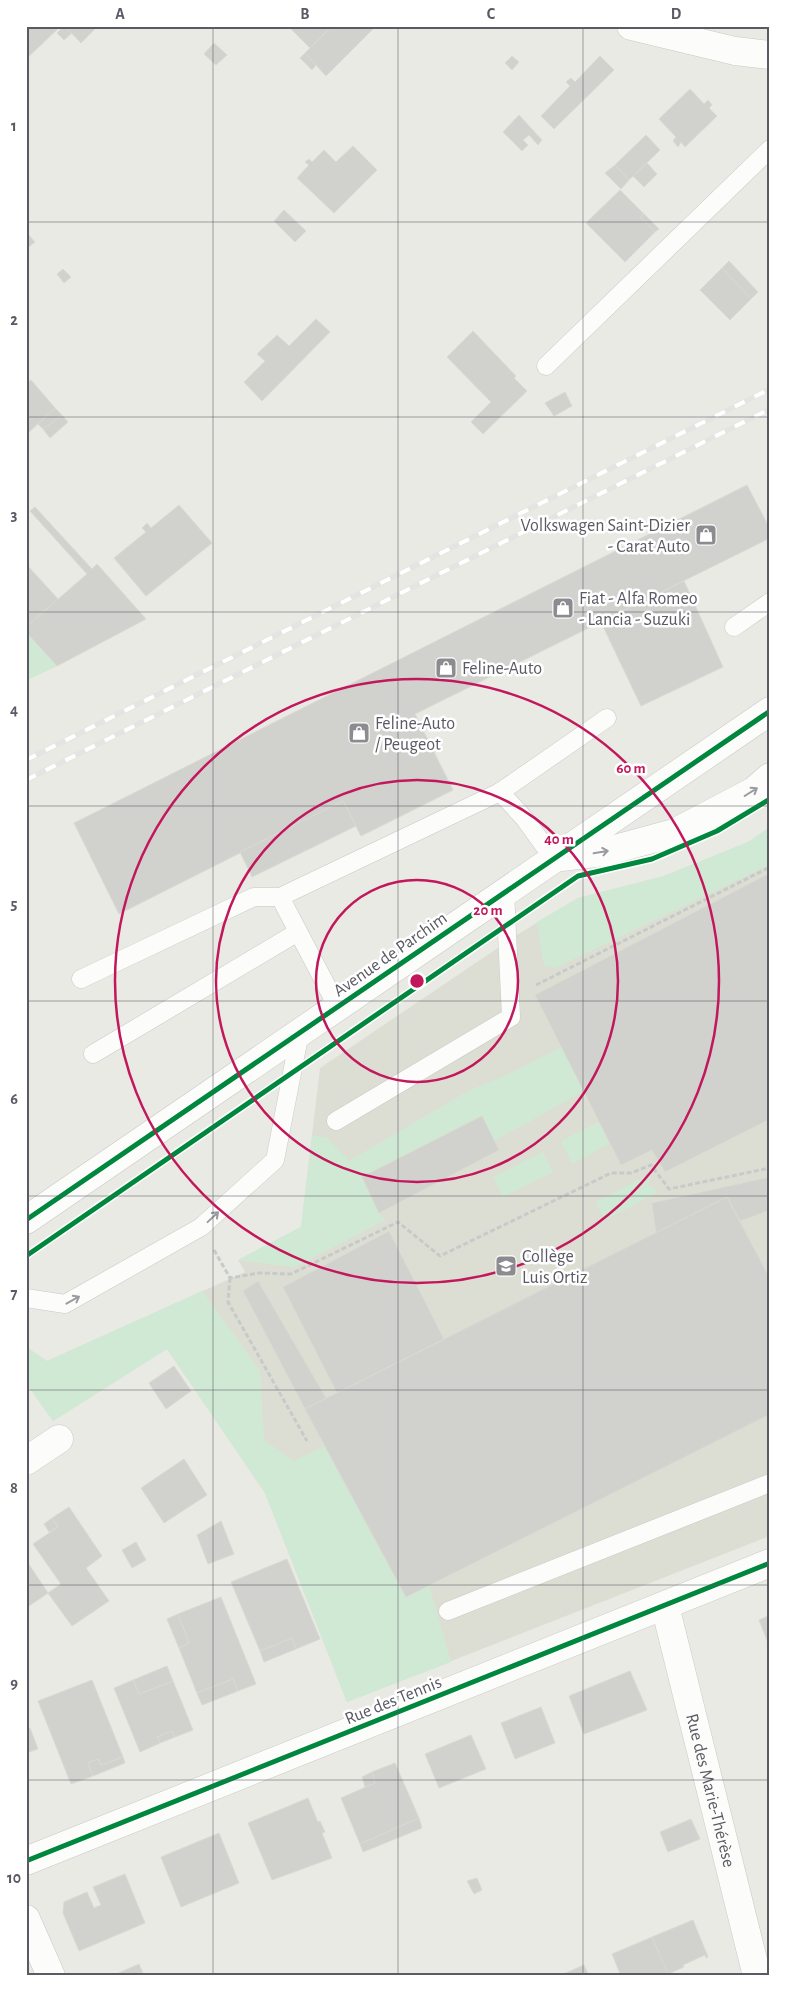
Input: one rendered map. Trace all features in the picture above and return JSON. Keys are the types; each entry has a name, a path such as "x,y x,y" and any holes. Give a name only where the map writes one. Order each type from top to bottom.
{"street":[{"path":"631,26 735,51 770,55"},
{"name":"Avenue de Parchim","path":"26,1220 770,711"},
{"path":"553,858 604,852 674,833 754,791 770,777"},
{"path":"26,1462 59,1439"},
{"name":"Rue des Tennis","path":"26,1861 770,1563"},
{"name":"Rue des Marie-Thérèse","path":"665,1606 757,1976"},
{"path":"26,1919 51,1976"},
{"path":"764,1976 770,1973"}],"lane":[{"path":"546,366 770,149"},
{"path":"734,627 770,602"},
{"path":"81,979 254,897 280,897 500,792 607,718"},
{"path":"500,792 524,818 553,858"},
{"path":"336,1121 512,1017 505,891"},
{"path":"280,897 337,1006"},
{"path":"94,1054 298,932"},
{"path":"26,1298 65,1304 202,1227 274,1160 300,1032"},
{"path":"448,1612 770,1483"}],"path":[{"path":"512,1017 537,984 770,868"},
{"path":"230,1278 259,1273 290,1274 398,1222 440,1256 611,1173 631,1173 652,1165 669,1189 770,1168"},
{"path":"202,1227 230,1278 228,1302 306,1441"}],"shaded area":[{"name":"Collège Luis Ortiz","path":"770,827 770,1536 347,1702 265,1493 167,1349 53,1421 26,1383 26,1347 47,1361 245,1272 238,1260 301,1227 320,1068 520,933 578,898 664,876 748,842"}],"green space":[{"path":"26,633 57,666 26,681"},
{"path":"770,827 770,864 555,968 544,965 537,922 578,898 664,876 748,842"},
{"path":"562,1047 584,1091 494,1141 482,1116 362,1177 379,1213 385,1220 295,1267 238,1260 301,1227 312,1136 326,1137 349,1161 470,1090 505,1076"},
{"path":"599,1122 610,1143 572,1164 561,1141"},
{"path":"543,1152 553,1172 503,1197 493,1177"},
{"path":"652,1173 648,1185 658,1192 605,1220 596,1202"},
{"path":"202,1291 260,1371 264,1440 294,1461 325,1446 406,1597 429,1585 451,1662 347,1702 265,1493 167,1349 53,1421 26,1383 26,1347 47,1361"}],"building":[{"path":"26,26 61,26 26,59 26,40 29,36 26,34"},
{"path":"64,26 72,33 64,40 57,33"},
{"path":"65,26 92,26 95,29 81,43"},
{"path":"288,26 332,26 310,48"},
{"path":"332,26 372,26 374,28 326,76 305,53"},
{"path":"214,43 227,55 216,65 204,54"},
{"path":"305,53 316,65 312,70 300,58"},
{"path":"512,56 519,62 512,70 505,63"},
{"path":"600,56 614,70 554,129 541,116 570,86 566,82 571,78 575,82"},
{"path":"690,89 704,104 708,100 712,105 709,108 717,116 685,147 681,142 678,147 673,141 676,137 659,119"},
{"path":"519,115 542,140 538,145 529,135 523,140 528,145 522,151 503,132"},
{"path":"646,135 660,150 629,180 615,165"},
{"path":"353,146 377,170 334,213 297,178 309,165 305,162 309,159 312,162 324,150 336,162"},
{"path":"647,163 657,174 644,187 633,176"},
{"path":"615,165 629,180 621,189 605,173"},
{"path":"620,190 644,214 640,217 655,232 625,262 586,223"},
{"path":"284,210 306,231 295,242 274,221"},
{"path":"644,214 659,229 655,232 640,217"},
{"path":"26,232 35,242 26,249"},
{"path":"729,261 758,292 751,299 722,268"},
{"path":"722,268 751,299 730,320 700,290"},
{"path":"63,269 71,277 64,283 57,274"},
{"path":"316,319 330,332 262,401 244,382 265,361 257,354 277,335 289,346"},
{"path":"473,331 516,376 514,378 527,391 483,434 471,422 491,402 447,357"},
{"path":"31,380 55,408 28,433 26,430 28,417 26,384"},
{"path":"565,392 572,406 554,416 545,403"},
{"path":"55,408 62,415 43,429 38,424"},
{"path":"62,415 68,422 50,438 43,429"},
{"name":"Feline-Auto","path":"747,485 770,529 770,538 415,714 453,790 361,836 343,801 119,914 74,823"},
{"path":"179,505 212,543 146,596 114,558 146,532 142,528 147,523 151,528"},
{"path":"35,507 92,569 97,564 146,619 57,666 26,632 26,627 87,574 30,511"},
{"path":"26,564 58,599 26,627"},
{"path":"684,581 723,667 641,706 601,622"},
{"path":"343,801 356,826 252,877 240,852"},
{"path":"770,873 770,1119 665,1172 652,1150 621,1165 535,995"},
{"path":"482,1116 499,1150 379,1213 362,1177"},
{"path":"770,1177 770,1210 740,1221 727,1197 656,1233 652,1203"},
{"path":"727,1197 770,1279 770,1414 406,1597 305,1409","holes":["700,1279 744,1369 696,1393 661,1322 697,1304 689,1285","580,1340 624,1430 580,1452 535,1362","467,1399 511,1486 466,1511 428,1440 465,1421 457,1402"]},
{"path":"727,1197 770,1279 770,1414 406,1597 305,1409"},
{"path":"389,1231 444,1339 337,1393 283,1287"},
{"path":"258,1281 326,1398 305,1409 243,1291"},
{"path":"174,1366 191,1391 166,1409 149,1383"},
{"path":"184,1459 207,1495 164,1523 141,1488"},
{"path":"69,1507 102,1556 86,1568 109,1601 72,1626 48,1593 61,1584 33,1544 58,1527 52,1518"},
{"path":"52,1518 58,1527 49,1532 44,1524"},
{"path":"221,1521 234,1554 208,1564 197,1535"},
{"path":"136,1542 146,1560 132,1568 122,1550"},
{"path":"287,1559 320,1639 296,1649 292,1638 260,1651 231,1582"},
{"path":"26,1560 48,1593 26,1608"},
{"path":"221,1597 256,1684 238,1691 233,1679 197,1693 179,1648 189,1643 178,1614"},
{"path":"178,1614 189,1643 179,1648 167,1619"},
{"path":"770,1615 770,1648 759,1620"},
{"path":"292,1638 296,1649 264,1662 260,1651"},
{"path":"167,1666 173,1681 139,1694 133,1680"},
{"path":"630,1671 647,1710 584,1734 569,1696"},
{"path":"233,1679 238,1691 202,1705 197,1693"},
{"path":"92,1680 123,1757 101,1765 98,1759 88,1763 93,1776 71,1784 38,1701"},
{"path":"133,1680 139,1694 173,1681 193,1730 175,1737 172,1731 157,1737 160,1743 140,1752 114,1688"},
{"path":"541,1707 555,1743 515,1759 501,1723"},
{"path":"30,1728 38,1749 26,1753 26,1729"},
{"path":"172,1731 175,1737 160,1743 157,1737"},
{"path":"471,1735 486,1769 439,1788 425,1754"},
{"path":"123,1757 125,1763 93,1776 88,1763 98,1759 101,1765"},
{"path":"395,1763 419,1818 360,1844 341,1798 375,1783 372,1772"},
{"path":"372,1772 375,1783 365,1787 362,1777"},
{"path":"308,1798 318,1822 320,1821 325,1832 322,1833 332,1858 272,1880 248,1823"},
{"path":"419,1818 422,1828 363,1852 360,1844"},
{"path":"691,1819 700,1839 668,1852 660,1832"},
{"path":"219,1833 239,1883 181,1907 161,1857"},
{"path":"125,1874 145,1923 79,1951 63,1913 64,1902 87,1892 94,1908 101,1905 93,1887"},
{"path":"477,1878 482,1890 474,1894 467,1881"},
{"path":"693,1920 708,1957 706,1958 705,1955 668,1974 652,1937"},
{"path":"652,1937 668,1974 621,1976 612,1954"},
{"path":"139,1964 144,1976 112,1976"},
{"path":"584,1965 589,1976 559,1976"}],"railway":[{"path":"26,760 770,389"},
{"path":"26,780 770,409"}],"cycle path":[{"path":"26,1220 770,711"},
{"path":"26,1256 578,876 652,859 717,831 770,799"},
{"path":"26,1861 770,1563"}],"place":[{"name":"Volkswagen Saint-Dizier - Carat Auto","path":"706,535"},
{"name":"Fiat - Alfa Romeo - Lancia - Suzuki","path":"563,608"},
{"name":"Feline-Auto","path":"446,668"},
{"name":"Feline-Auto / Peugeot","path":"359,733"},
{"name":"Collège Luis Ortiz","path":"506,1266"}]}
